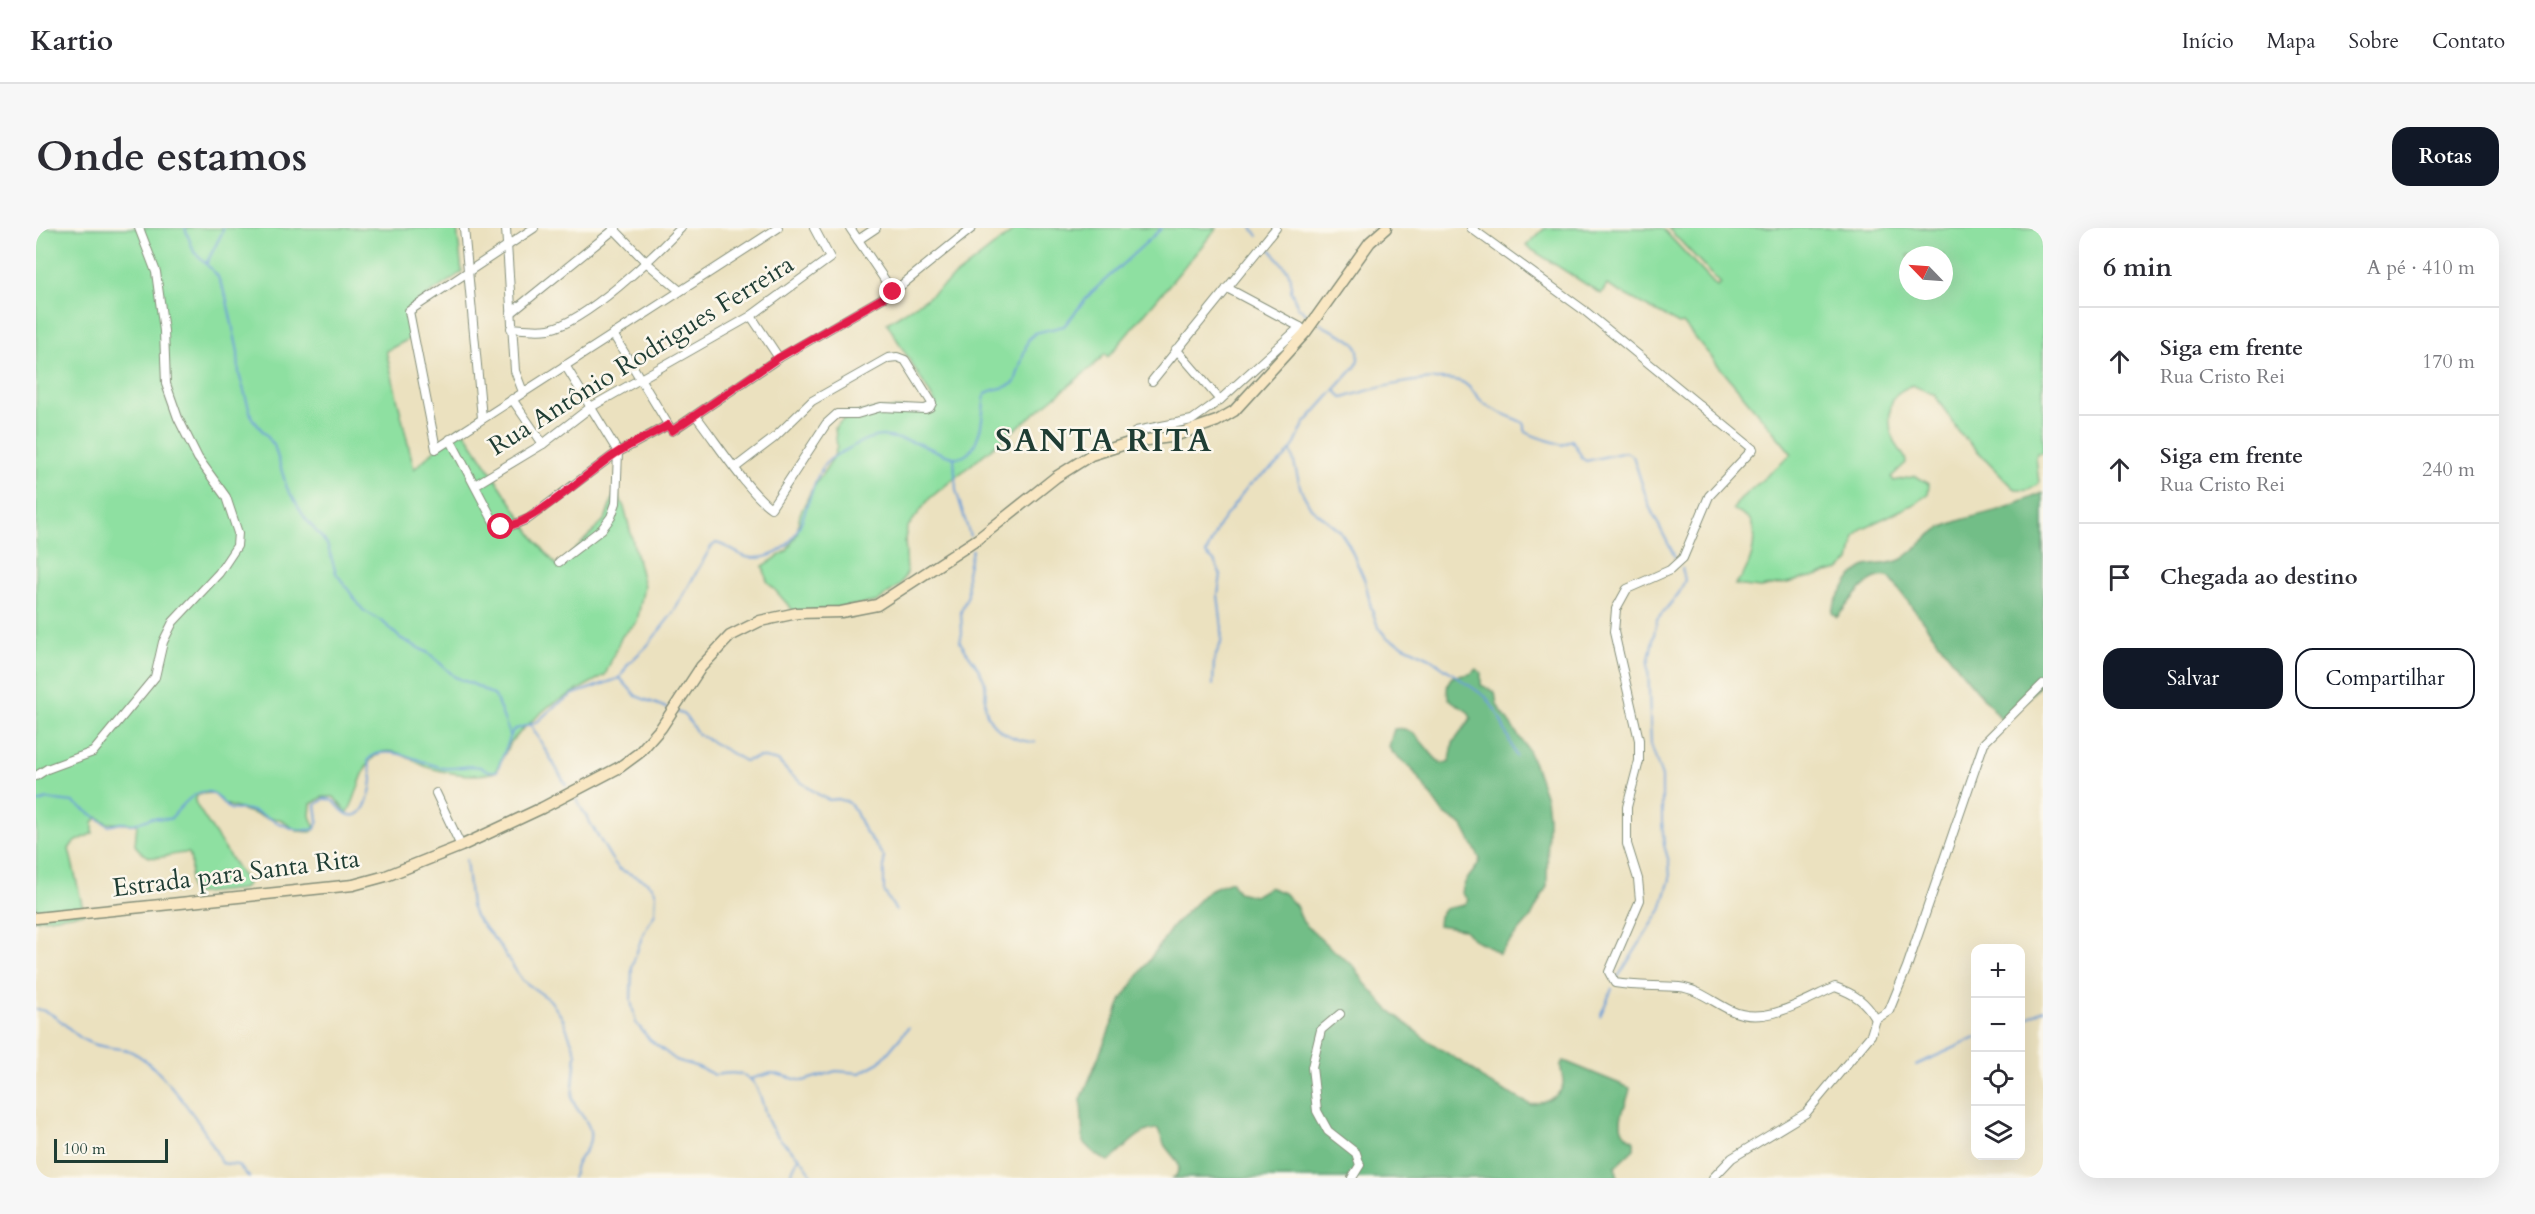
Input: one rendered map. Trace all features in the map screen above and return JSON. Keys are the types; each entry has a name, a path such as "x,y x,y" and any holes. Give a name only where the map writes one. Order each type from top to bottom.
{"main road":[{"name":"Estrada para Santa Rita","path":"36,918 353,885 386,876 461,846 561,798 626,763 639,753 661,728 701,667 730,636 760,621 797,613 841,612 877,605 978,539 1056,477 1090,455 1132,442 1171,437 1217,422 1234,411 1303,330 1370,242 1386,228"}],"street":[{"path":"36,776 47,769 93,752 155,677 163,642 173,622 219,573 237,546 238,533 226,497 198,458 178,418 166,384 164,331 156,272 139,228"},
{"path":"464,228 482,418"},
{"path":"534,228 409,311 436,448 778,228"},
{"path":"511,313 615,228 646,263 679,290"},
{"path":"511,328 548,329 568,322 646,263 681,228"},
{"name":"Rua Antônio Rodrigues Ferreira","path":"475,486 543,444 591,407 751,316 830,258 814,228"},
{"path":"850,228 893,292"},
{"path":"858,240 876,228"},
{"path":"450,440 495,524 508,527 528,519 618,452 696,416 778,358 893,292 972,228"},
{"path":"1152,381 1276,228"},
{"path":"1471,228 1585,311 1753,449 1709,496 1683,558 1670,570 1627,589 1616,609 1614,632 1639,740 1639,760 1627,807 1627,844 1638,879 1640,900 1609,972 1615,983 1636,987 1680,987 1700,993 1732,1011 1753,1016 1779,1012 1835,987 1852,993 1866,1004 1876,1019"},
{"path":"507,229 515,371 524,392"},
{"path":"1132,442 1136,431 1192,420 1220,400 1303,330 1227,288"},
{"path":"751,316 778,358"},
{"path":"613,334 670,428"},
{"path":"1176,349 1220,400"},
{"path":"696,416 762,502 771,508 826,424 837,414 857,414 881,407 925,409 932,403 905,360 897,357 888,358 812,401 774,438 736,467"},
{"path":"559,562 602,529 611,517 616,503 618,452 565,365"},
{"path":"512,399 543,444"},
{"path":"1713,1178 1732,1158 1806,1113 1871,1035 1876,1019 1889,1011 1907,967 1984,743 2043,684"},
{"path":"436,793 461,846"},
{"path":"1340,1014 1321,1030 1312,1067 1317,1111 1328,1131 1356,1153 1360,1165 1352,1178"}],"green space":[{"path":"36,228 457,228 462,272 409,308 411,338 386,351 414,469 461,426 537,542 558,567 605,519 615,493 618,493 625,510 644,586 637,622 622,636 605,675 549,706 524,728 511,742 495,772 479,775 454,773 424,766 395,752 381,753 369,762 365,769 348,812 334,797 323,797 311,804 310,816 315,829 311,832 297,831 280,819 267,818 224,804 213,793 198,794 195,801 197,806 247,884 243,889 192,894 189,853 160,857 147,856 135,845 137,824 107,823 97,817 93,823 93,833 73,843 69,849 84,913 36,920"},
{"path":"1017,228 1217,228 1108,357 1105,354 930,498 907,528 905,539 907,573 900,585 876,602 796,614 767,581 763,566 787,551 797,534 800,514 811,491 833,458 837,447 835,428 853,414 865,411 893,408 931,409 936,404 887,323 927,298"},
{"path":"1545,228 1662,228 1717,287 1721,284 1668,228 2043,228 2043,453 2037,453 2036,457 2039,483 2028,490 2014,488 1959,432 1935,395 1912,385 1898,393 1891,407 1892,435 1906,463 1891,477 1894,481 1916,476 1929,484 1928,494 1914,504 1861,529 1855,536 1850,561 1839,570 1760,588 1735,585 1749,563 1754,538 1751,521 1733,509 1740,499 1792,454 1683,323 1679,324 1607,285 1601,294 1526,246"},
{"path":"2043,493 2043,682 2005,723 1960,670 1890,578 1882,577 1867,583 1837,617 1832,613 1845,586 1861,568 1898,561 1933,533 1945,527"},
{"path":"1477,669 1481,673 1481,685 1495,692 1497,705 1527,748 1546,798 1548,816 1547,886 1531,917 1499,954 1472,938 1463,929 1438,925 1439,916 1445,909 1461,906 1468,900 1462,893 1463,888 1480,859 1463,826 1443,813 1412,769 1391,751 1389,746 1394,729 1402,729 1421,740 1442,764 1450,761 1453,743 1471,718 1468,712 1449,699 1448,685 1452,677 1470,674"},
{"path":"1231,881 1238,892 1254,896 1269,887 1284,893 1296,906 1303,922 1355,967 1364,982 1387,1008 1428,1041 1472,1069 1485,1081 1531,1105 1550,1099 1562,1089 1561,1064 1564,1061 1630,1088 1621,1126 1634,1141 1634,1149 1615,1167 1618,1178 1172,1178 1176,1176 1179,1168 1177,1161 1165,1146 1158,1129 1137,1136 1109,1161 1101,1158 1083,1142 1081,1100 1122,999 1173,926 1209,890"}],"waterway":[{"path":"185,228 194,252 217,275 226,296 238,352 239,374 252,418 274,445 287,488 305,518 327,544 336,573 363,610 383,622 400,638 430,654 455,677 495,696 510,735"},
{"path":"206,264 223,228"},
{"path":"36,803 47,799 73,802 109,826 121,823 134,824 152,818 170,819 188,800 206,792 214,794 230,809 249,810 289,827 305,830 315,829 318,820 316,805 324,799 332,800 344,812 353,816 363,810 372,780 368,760 375,755 394,753 443,768 476,766 497,771 513,730 537,722 555,706 574,694 620,678 628,664 647,646 673,613 711,547 716,543 749,558 771,555 783,548 793,538 800,525 815,482 822,468 831,458 863,441 882,436 916,443 953,457 966,455 976,442 980,430 985,394 1015,382 1028,340 1035,333 1064,326 1091,293 1162,228"},
{"path":"1252,228 1258,236"},
{"path":"1270,249 1288,271 1291,291 1298,307 1310,317"},
{"path":"1213,685 1214,660 1221,643 1222,628 1218,595 1221,575 1214,561 1206,554 1219,525 1248,486 1284,459 1295,444 1304,424 1356,366 1358,349 1354,344 1343,335 1320,324"},
{"path":"1335,390 1343,398 1369,390 1420,380 1451,379 1465,384 1490,407 1523,423 1526,432 1562,445 1572,440 1586,461 1626,452 1633,456 1649,506 1675,557"},
{"path":"1291,451 1301,490 1311,508 1339,530 1349,545 1365,581 1378,627 1387,638 1430,658 1486,697 1499,716 1516,756"},
{"path":"954,458 956,490 970,536"},
{"path":"972,550 967,573 968,595 961,611 960,642 985,682 986,710 993,723 1013,737 1035,742"},
{"path":"1618,977 1661,910 1670,879 1662,821 1662,777 1651,745 1648,664 1657,620 1679,593 1685,580 1682,568"},
{"path":"620,678 636,696 669,709"},
{"path":"677,712 685,715 698,734 745,761 760,757 778,761 791,775 819,795 829,800 838,799 848,802 855,810 864,830 884,857 884,891 896,911"},
{"path":"531,725 566,785"},
{"path":"576,799 619,869 644,880 652,886 656,894 655,913 643,934 632,966 631,1001 636,1023 650,1040 676,1060 715,1075 740,1074 752,1081 759,1093 771,1127 804,1163 813,1178"},
{"path":"466,860 471,906 475,916 497,942 522,980 550,1000 563,1019 576,1053 572,1098 589,1126 590,1138 589,1144 576,1164 573,1178"},
{"path":"1600,1016 1612,989"},
{"path":"36,1009 51,1014 79,1037 91,1043 127,1050 153,1067 195,1117 221,1163 238,1165 250,1178"},
{"path":"2025,1020 2043,1009"},
{"path":"750,1079 772,1073 803,1081 836,1071 860,1073 880,1062 909,1027"},
{"path":"1916,1065 1971,1040"},
{"path":"789,1178 799,1156"}],"district":[{"name":"SANTA RITA","path":"1104,441"}],"route":[{"path":"501,527 508,527 528,519 615,454 668,425 672,431 778,358 893,292"}]}
